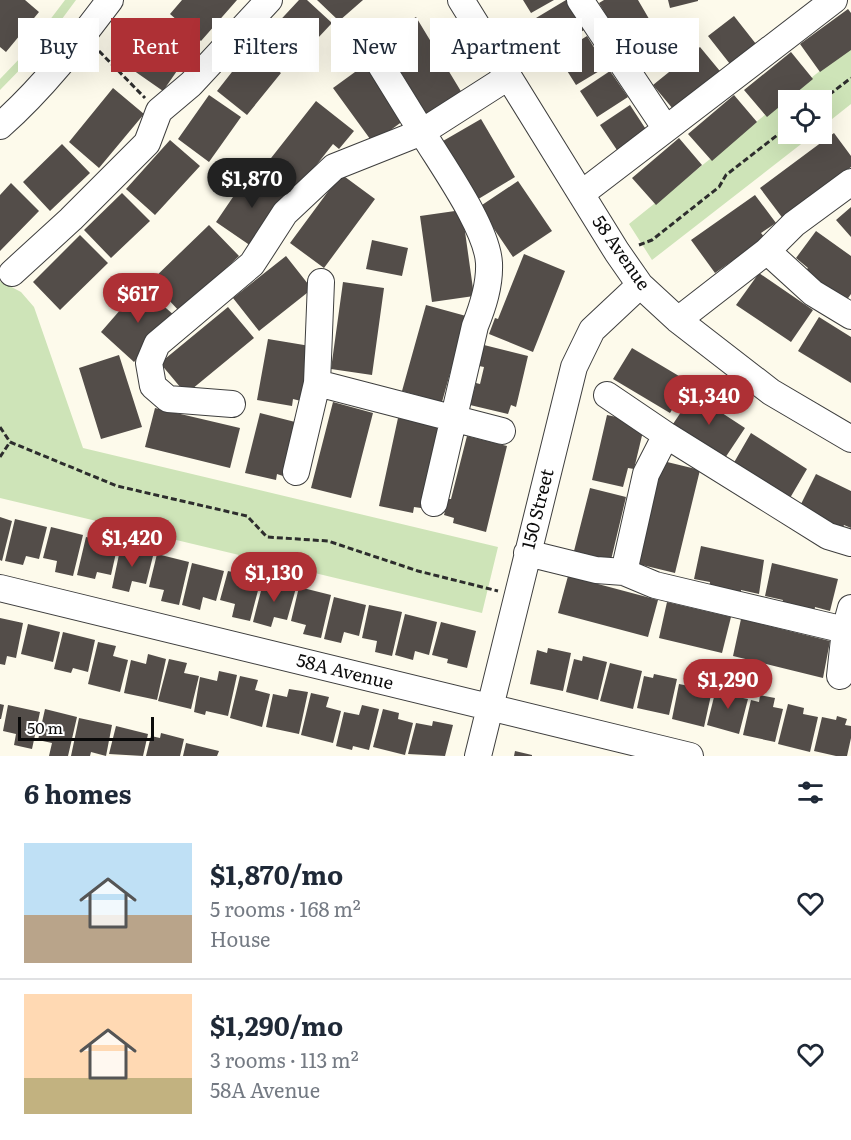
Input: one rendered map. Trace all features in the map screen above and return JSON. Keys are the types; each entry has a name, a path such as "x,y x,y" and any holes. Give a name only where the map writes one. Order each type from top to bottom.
{"street":[{"path":"96,18 110,0"},
{"path":"12,273 71,219 147,143 159,111 191,84 269,0"},
{"name":"58 Avenue","path":"461,0 640,285 678,320 771,392 851,439"},
{"path":"580,0 666,129"},
{"path":"581,194 666,129 802,10 834,0"},
{"path":"0,126 54,72"},
{"path":"385,72 479,226 489,262 486,299 476,326 452,419 434,503"},
{"path":"232,404 168,399 153,386 149,363 157,344 252,264 285,213 334,167 422,132 508,77"},
{"path":"678,320 767,250 794,224 851,182"},
{"path":"767,250 813,293 851,316"},
{"path":"296,472 317,383 321,282"},
{"name":"150 Street","path":"478,756 574,367 592,330 640,285"},
{"path":"317,383 502,431"},
{"path":"607,395 666,435 828,536 851,543"},
{"path":"624,572 646,474 666,435"},
{"path":"527,553 596,570 624,572 655,585 848,619 840,676"},
{"name":"58A Avenue","path":"0,588 690,756"}],"path":[{"path":"99,49 159,111"},
{"path":"832,92 851,78"},
{"path":"636,246 652,240 719,187 726,175 778,135"},
{"path":"0,427 10,442 117,486 247,516 267,537 328,541 417,571 498,591"},
{"path":"0,457 10,442"}],"green space":[{"path":"65,0 76,0 63,18 51,18"},
{"path":"851,46 851,104 832,119 832,90 796,90"},
{"path":"18,60 18,72 0,90 0,79"},
{"path":"778,105 778,144 801,144 652,260 629,224"},
{"path":"0,281 21,292 34,307 83,448 498,547 482,613 0,498"}],"building":[{"path":"0,0 25,0 39,12 34,18 18,18 18,37 6,52 0,47"},
{"path":"182,0 237,0 221,18 212,18 212,28 201,41 200,18 175,18 170,14"},
{"path":"299,0 307,0 331,24 319,37 319,18 282,18"},
{"path":"317,0 363,0 342,18 336,18"},
{"path":"523,0 554,0 531,13"},
{"path":"566,0 577,18 536,18"},
{"path":"604,0 638,0 649,18 608,18 599,3"},
{"path":"668,0 698,0 698,1 670,8"},
{"path":"848,9 851,13 851,50 820,72 800,44"},
{"path":"734,16 756,44 730,64 708,36"},
{"path":"418,20 430,40 430,72 449,72 462,93 426,114 401,72 418,72"},
{"path":"587,36 594,47 594,72 598,72 576,85 568,72 582,72 582,39"},
{"path":"699,48 724,76 673,109 653,85 669,72 699,72"},
{"path":"791,52 813,79 800,90 778,90 778,108 767,117 744,90"},
{"path":"136,72 176,72 163,91"},
{"path":"232,72 281,73 247,115 217,91"},
{"path":"355,72 372,72 407,118 373,143 333,88"},
{"path":"611,72 628,97 597,117 580,91"},
{"path":"113,88 144,114 99,168 69,142"},
{"path":"209,95 241,117 209,162 178,139"},
{"path":"734,95 757,122 712,161 688,134"},
{"path":"316,101 354,131 339,149 333,144 291,197 268,179 272,174 264,167"},
{"path":"630,105 649,134 619,153 600,125"},
{"path":"481,119 515,177 475,201 467,181 443,141"},
{"path":"834,133 851,156 851,167 784,220 760,188 819,144 832,144"},
{"path":"679,138 702,165 656,205 632,178"},
{"path":"170,140 200,166 155,215 126,189"},
{"path":"62,144 90,173 50,211 23,182"},
{"path":"250,172 289,198 251,246 216,222"},
{"path":"341,174 375,199 324,268 290,243"},
{"path":"518,181 552,231 513,257 479,207"},
{"path":"11,183 39,211 0,251 0,195"},
{"path":"122,193 150,221 111,258 84,230"},
{"path":"755,195 776,223 761,233 765,238 715,273 691,240"},
{"path":"851,207 851,237 836,220"},
{"path":"462,210 474,296 432,302 420,216"},
{"path":"209,225 239,256 180,312 151,281"},
{"path":"816,231 851,256 851,294 846,301 805,271 808,268 796,258"},
{"path":"80,235 108,263 60,310 33,282"},
{"path":"372,240 408,248 402,276 366,269"},
{"path":"524,254 565,271 533,352 489,334 495,318 498,319"},
{"path":"286,256 312,289 259,331 233,298"},
{"path":"759,273 813,310 791,342 736,305"},
{"path":"343,282 384,288 372,375 331,369"},
{"path":"141,286 175,316 134,362 101,332"},
{"path":"426,305 466,316 442,402 402,391"},
{"path":"228,307 254,338 186,394 160,363"},
{"path":"819,317 851,337 851,383 798,351"},
{"path":"268,339 310,346 301,401 293,399 292,406 257,400"},
{"path":"484,345 528,356 516,407 511,405 508,414 470,405 476,383 480,384 484,367 479,366"},
{"path":"632,348 689,382 670,413 613,379"},
{"path":"119,355 142,427 101,439 79,368"},
{"path":"693,394 745,428 725,458 673,424"},
{"path":"333,402 373,413 351,498 311,488"},
{"path":"155,408 240,428 230,468 145,447"},
{"path":"260,413 299,423 286,477 277,474 276,480 245,473"},
{"path":"607,415 645,423 634,469 628,468 623,487 592,480"},
{"path":"398,418 439,427 421,508 414,507 413,513 379,506"},
{"path":"751,433 807,469 790,498 732,466"},
{"path":"467,436 507,446 486,532 453,523 454,518 444,515 448,499 451,499"},
{"path":"663,461 700,470 675,573 638,564"},
{"path":"816,474 851,491 851,528 844,525 842,529 799,508"},
{"path":"590,488 626,497 611,560 574,551"},
{"path":"0,517 12,521 2,561 0,560"},
{"path":"15,519 47,527 39,559 26,556 23,565 5,561"},
{"path":"51,527 83,535 73,576 55,572 57,561 43,558"},
{"path":"86,537 118,544 111,575 97,572 95,579 77,575"},
{"path":"121,545 154,552 146,584 132,581 129,592 112,588"},
{"path":"701,546 764,560 759,594 741,590 741,595 709,588 710,582 694,579"},
{"path":"157,554 189,562 179,605 161,601 164,590 149,587"},
{"path":"192,563 224,571 216,601 203,597 200,610 182,605"},
{"path":"772,563 838,579 830,611 815,607 814,613 781,606 783,600 765,596"},
{"path":"228,571 261,579 250,621 232,617 235,604 220,600"},
{"path":"568,576 658,600 648,637 558,613"},
{"path":"264,579 296,588 287,620 274,617 271,627 253,622"},
{"path":"299,587 331,595 321,638 303,634 306,625 291,621"},
{"path":"334,597 366,605 359,636 344,632 341,643 324,639"},
{"path":"667,602 731,617 722,653 659,638"},
{"path":"369,605 402,612 392,656 375,652 377,641 362,638"},
{"path":"405,614 437,622 429,655 415,651 413,660 395,655"},
{"path":"0,618 23,623 16,658 7,656 5,665 0,664"},
{"path":"741,619 830,641 823,678 733,656"},
{"path":"441,622 476,631 467,668 447,663 448,659 432,655"},
{"path":"28,624 60,632 53,662 21,654"},
{"path":"63,632 95,640 88,672 73,668 71,673 54,669"},
{"path":"98,642 116,646 113,656 128,660 120,692 88,684"},
{"path":"548,648 571,653 563,691 530,684 537,650 547,653"},
{"path":"148,654 166,659 157,700 124,693 131,660 146,664"},
{"path":"583,656 607,662 598,700 566,692 574,659 582,661"},
{"path":"169,659 187,663 184,673 199,676 191,709 158,701"},
{"path":"610,663 642,671 633,709 600,701"},
{"path":"219,671 237,675 228,716 206,711 205,715 194,712 200,677 217,681"},
{"path":"654,674 677,679 669,715 637,708 644,676 653,678"},
{"path":"240,676 258,680 255,690 270,694 262,727 230,718"},
{"path":"696,682 713,686 704,727 672,719 679,684 694,687"},
{"path":"729,683 741,686 738,697 748,699 739,734 707,725 715,693 726,696"},
{"path":"289,689 308,692 299,734 266,727 273,694 287,697"},
{"path":"311,693 329,697 326,707 341,711 333,743 301,735"},
{"path":"760,695 775,698 773,707 783,709 775,742 743,735 751,700 759,702"},
{"path":"0,704 4,705 1,719 0,719"},
{"path":"788,704 804,708 803,714 818,717 810,752 778,744"},
{"path":"8,705 40,712 32,749 14,745 16,734 3,731"},
{"path":"362,705 379,709 369,750 353,746 352,750 336,746 344,712 359,715"},
{"path":"45,709 77,717 68,756 49,756 52,743 38,740"},
{"path":"383,709 399,713 398,719 413,723 405,755 373,747"},
{"path":"837,716 847,719 845,725 851,726 847,756 814,751 822,717 836,720"},
{"path":"79,718 112,725 106,756 91,752 90,756 71,756"},
{"path":"433,721 453,725 445,756 408,754 416,723 432,726"},
{"path":"116,726 148,734 143,756 109,754"},
{"path":"161,733 184,739 180,756 146,756 151,736 160,738"},
{"path":"186,743 219,751 217,756 183,756"},
{"path":"515,751 532,755 532,756 514,756"}]}
